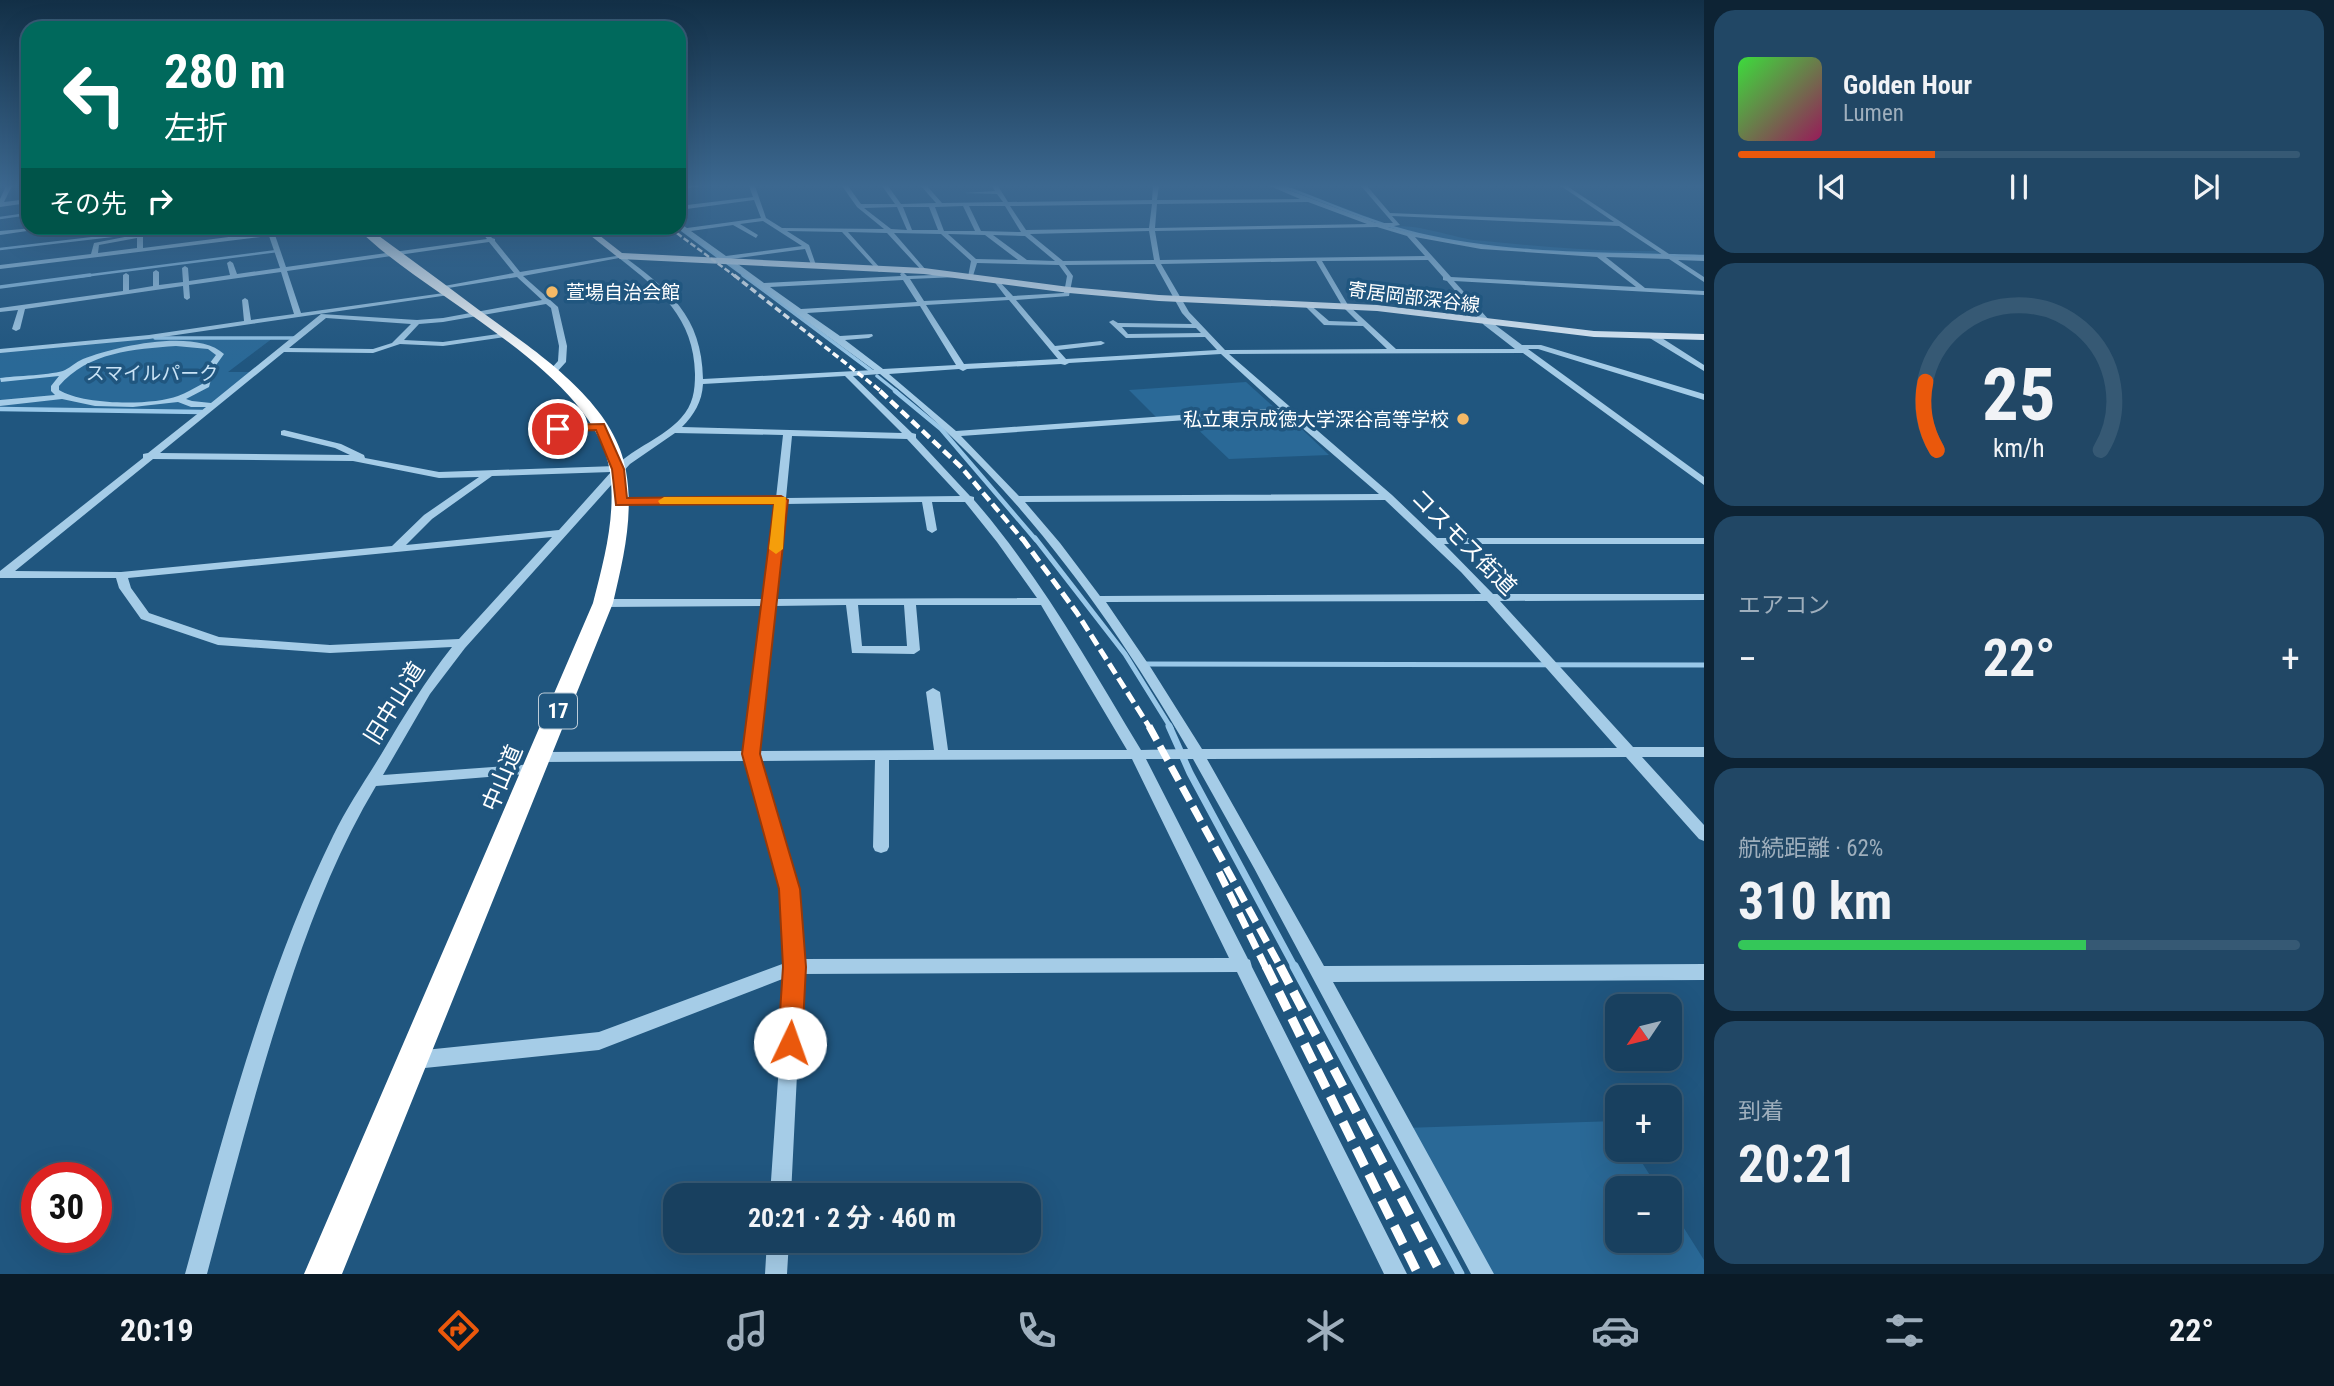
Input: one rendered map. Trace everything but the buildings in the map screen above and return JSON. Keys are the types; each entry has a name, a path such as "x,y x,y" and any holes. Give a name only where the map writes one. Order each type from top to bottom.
{"highway":[{"name":"中山道","path":"323,1274 603,603 618,541 618,469 600,426 585,404 553,371 386,245"}],"main road":[{"path":"607,245 620,256"},
{"name":"寄居岡部深谷線","path":"620,256 727,259 879,270 904,275 924,271 1069,290 1176,299 1345,306 1594,334 1704,337"}],"street":[{"path":"94,256 96,245"},
{"path":"140,245 140,250"},
{"path":"0,267 170,245"},
{"path":"276,245 298,315"},
{"path":"0,310 459,245"},
{"path":"497,245 519,275 549,300 564,346 562,362 553,371"},
{"path":"708,245 885,373 954,433 1015,499 1099,599 1199,753 1483,1274"},
{"path":"857,245 879,270"},
{"path":"902,245 924,271"},
{"path":"957,245 974,261 1060,263 1428,258"},
{"path":"1000,245 1025,262"},
{"path":"798,310 1067,295 1071,279 1060,263 1040,245"},
{"name":"コスモス街道","path":"1154,245 1157,262 1176,299 1202,331 1222,352 1436,541 1491,597 1704,835"},
{"path":"1418,245 1444,279 1487,323 1704,482"},
{"path":"1473,245 1704,259"},
{"path":"1652,245 1704,280"},
{"path":"727,259 807,247 815,267"},
{"path":"1596,253 1644,290"},
{"path":"60,397 55,386 82,361 146,342 248,322 446,290 620,256"},
{"name":"旧中山道","path":"196,1274 241,1102 271,1006 299,929 341,834 437,674 461,643 597,498 618,469 674,430 696,400 699,349 691,324 662,289 620,256"},
{"path":"1318,260 1345,306 1394,351"},
{"path":"763,285 904,275 965,275 974,261"},
{"path":"230,263 234,277"},
{"path":"185,268 187,298"},
{"path":"156,272 156,288"},
{"path":"125,292 126,275"},
{"path":"904,275 962,369"},
{"path":"1444,279 1704,293"},
{"path":"996,280 1065,363"},
{"path":"245,300 248,322"},
{"path":"298,315 417,322 479,315 549,300"},
{"path":"1306,304 1327,323 1365,324"},
{"path":"16,329 22,307"},
{"path":"1,575 146,456 324,316"},
{"path":"398,342 417,322"},
{"path":"1114,323 1126,336 1202,331"},
{"path":"280,350 373,351 398,342 443,344 505,335"},
{"path":"1651,335 1704,369"},
{"path":"837,339 869,336"},
{"path":"0,353 146,342 201,344 216,349 220,354 209,368 206,385 179,399 138,405 84,402 60,397 0,403"},
{"path":"1053,348 1101,343"},
{"path":"699,382 1222,352 1520,349 1538,346 1704,397"},
{"path":"0,379 66,373"},
{"path":"848,375 913,436 970,499 1010,547 1045,601 1136,753 1396,1274"},
{"path":"179,399 191,404 211,405"},
{"path":"954,433 1288,411"},
{"path":"537,430 600,426"},
{"path":"674,430 913,436"},
{"path":"284,433 338,446 355,452 364,460"},
{"path":"782,1183 794,967 789,889 751,754 771,602 788,433"},
{"path":"146,456 364,460 439,475 618,469"},
{"path":"396,548 428,517 491,473"},
{"path":"1015,499 1388,497"},
{"path":"926,499 932,530"},
{"path":"620,502 970,499"},
{"path":"1,575 121,575 562,533"},
{"path":"1436,541 1704,541"},
{"path":"121,575 125,589 145,616 218,640 330,649 461,643"},
{"path":"1099,599 1704,597"},
{"path":"603,603 1045,601"},
{"path":"852,602 856,650 914,650 910,602"},
{"path":"933,692 942,754"},
{"path":"373,781 537,763 751,754 1704,751"},
{"path":"881,847 882,754"},
{"path":"411,1061 599,1041 794,967 1244,965"},
{"path":"1319,974 1704,972"},
{"path":"776,1274 777,1253"}],"green space":[{"path":"1489,245 1656,251 1663,256"},
{"name":"スマイルパーク","path":"149,337 273,338 228,372 252,372 202,412 0,409 0,351"},
{"path":"1246,382 1276,409 1157,418 1129,390"},
{"path":"1286,414 1329,455 1229,459 1189,421"},
{"path":"1605,1121 1605,1162 1642,1162 1650,1176 1605,1176 1605,1253 1682,1253 1682,1225 1704,1260 1704,1274 1483,1274 1404,1128"}],"waterway":[{"path":"0,249 30,245"},
{"path":"702,245 719,258"},
{"path":"1485,245 1560,252 1704,256"},
{"path":"76,277 277,251"},
{"path":"724,261 746,277"},
{"path":"0,287 90,275"},
{"path":"743,275 873,372"},
{"path":"155,338 295,338"},
{"path":"877,376 897,392"},
{"path":"895,391 941,429 1036,540"},
{"path":"0,409 202,412"},
{"path":"1035,538 1125,654 1171,728"},
{"path":"1144,664 1704,665"},
{"path":"1169,726 1190,773 1295,968"},
{"path":"1294,966 1460,1274"}],"railway":[{"path":"694,245 736,277"},
{"path":"734,275 882,392"},
{"path":"880,391 961,467 1023,540"},
{"path":"1022,538 1077,613 1150,728"},
{"path":"1149,726 1281,968"},
{"path":"1219,872 1266,968"},
{"path":"1266,966 1418,1274"},
{"path":"1280,966 1441,1274"}],"slow traffic":[{"path":"664,501 781,500 776,549"}],"place":[{"name":"萱場自治会館","path":"552,292"},
{"name":"私立東京成徳大学深谷高等学校","path":"1463,419"}],"route":[{"path":"558,429 600,426 618,469 620,502 781,500 751,754 789,889 794,967 790,1043"}]}
